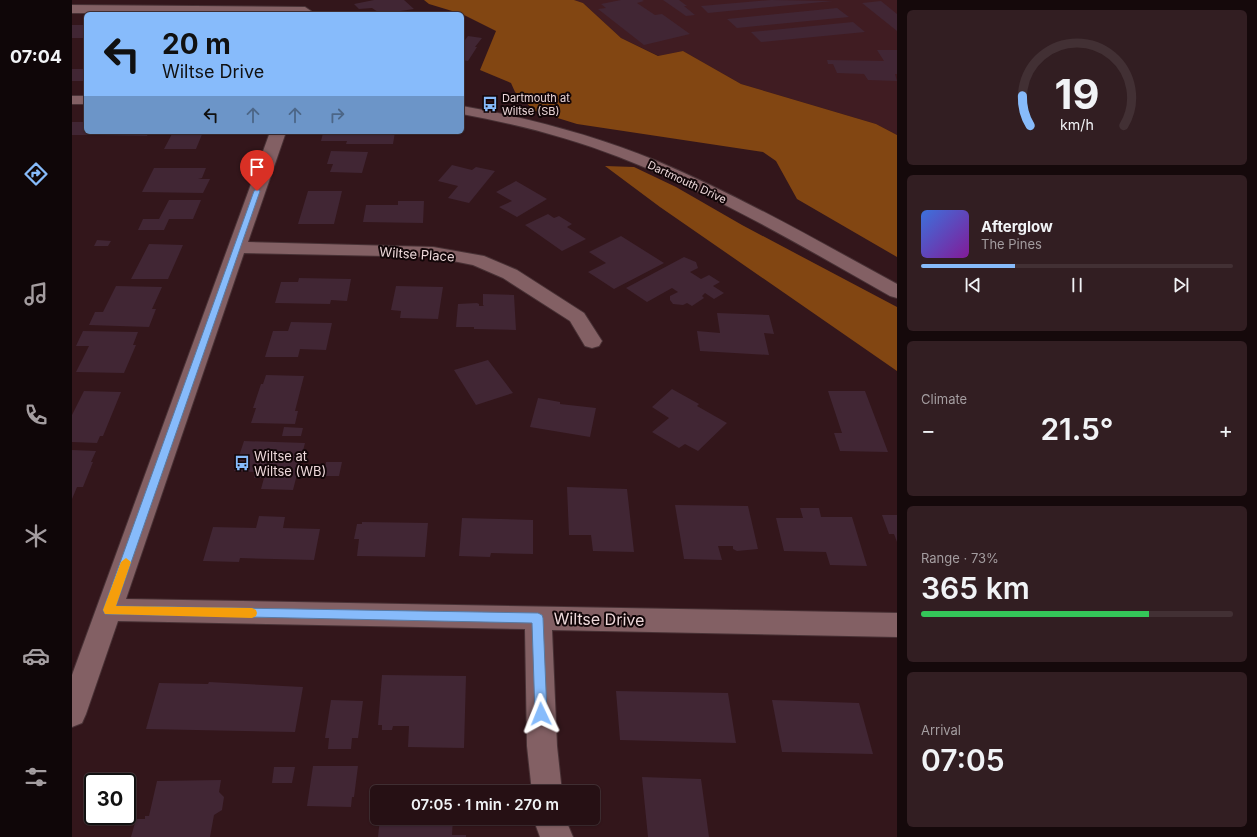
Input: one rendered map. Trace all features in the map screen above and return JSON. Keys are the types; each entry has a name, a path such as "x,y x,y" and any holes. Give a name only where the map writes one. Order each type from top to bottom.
{"street":[{"path":"72,9 169,12 305,10"},
{"path":"72,100 84,100"},
{"name":"Dartmouth Drive","path":"464,110 504,118 569,135 675,174 742,208 897,292"},
{"path":"72,714 277,134"},
{"name":"Wiltse Place","path":"238,247 433,252 478,260 510,274 577,317 592,341"},
{"name":"Wiltse Drive","path":"109,610 897,625"},
{"path":"538,618 542,746 546,785"},
{"path":"551,825 557,837"}],"shaded area":[{"path":"424,0 574,0 583,3 621,38 658,56 683,51 741,84 876,124 897,135 897,257 797,199 776,161 763,152 577,124 535,111 515,92 511,83 480,70 496,31 464,15 464,12 455,12 429,4"},
{"path":"574,0 897,0 897,135 876,124 741,84 683,51 659,56 621,38 583,3"},
{"path":"605,166 634,167 676,187 742,225 897,307 897,371 660,207"}],"building":[{"path":"374,0 404,0 414,9 394,12 378,12 372,8 359,9 354,4"},
{"path":"621,0 642,0 644,1 637,3 655,15 662,14 690,34 644,45 598,9 606,8 601,4"},
{"path":"663,0 679,0 695,15 686,16"},
{"path":"771,0 833,1 708,13 701,6"},
{"path":"881,1 897,14 897,31 862,3"},
{"path":"837,8 849,17 737,28 727,19"},
{"path":"853,22 865,32 761,42 751,32"},
{"path":"72,25 84,25 84,38 72,38"},
{"path":"468,36 482,38 475,47 477,47 468,61 464,60 465,40"},
{"path":"877,50 897,50 897,74 895,74 897,81 868,80 864,74 837,73 833,64 828,64 827,60 884,61"},
{"path":"72,69 84,69 84,81 72,81"},
{"path":"72,122 84,122 84,134 88,134 87,135 72,135"},
{"path":"98,134 148,134 147,136 97,135"},
{"path":"172,134 202,134 196,149 164,149"},
{"path":"323,134 395,134 393,144 346,144 347,141 321,141"},
{"path":"331,151 368,152 362,173 330,172 333,164 327,164"},
{"path":"452,165 472,170 476,167 495,171 469,203 448,198 458,186 438,181"},
{"path":"154,168 206,168 202,178 198,179 210,179 203,193 142,192"},
{"path":"516,181 547,199 517,217 499,207 512,201 496,192"},
{"path":"308,191 342,191 334,224 298,224"},
{"path":"169,200 201,200 193,219 169,219 164,230 138,230 143,219 159,219"},
{"path":"398,201 424,201 423,223 363,222 366,205 398,205"},
{"path":"548,214 554,218 559,216 572,224 567,227 586,239 562,251 525,225"},
{"path":"621,236 664,263 614,289 588,272 606,263 589,252"},
{"path":"97,240 111,241 108,246 94,246"},
{"path":"149,244 183,245 168,279 131,279"},
{"path":"684,257 696,262 698,268 690,272 701,279 709,275 720,282 713,286 724,293 714,299 705,293 702,296 704,298 692,306 687,303 683,305 673,304 670,300 670,296 678,292 672,288 647,302 626,288"},
{"path":"299,278 351,279 347,301 331,300 330,304 275,303 281,282 298,282"},
{"path":"116,286 162,287 152,309 156,309 149,327 89,325 95,312 103,312"},
{"path":"396,286 443,287 438,319 400,318 401,311 391,310"},
{"path":"483,294 514,295 516,330 456,327 458,304 477,303 479,306 484,306"},
{"path":"717,313 769,315 774,334 764,333 769,355 700,351 697,331 720,333"},
{"path":"291,322 332,323 326,350 300,349 298,357 265,357 273,331 288,331"},
{"path":"83,331 138,332 133,345 136,345 124,373 76,372 89,346 76,346"},
{"path":"488,360 513,393 476,405 454,370"},
{"path":"266,375 304,376 295,411 298,411 295,424 251,423 256,408 253,408 261,384 263,384"},
{"path":"672,389 699,404 697,406 727,423 698,451 685,444 679,448 652,432 669,418 652,407"},
{"path":"84,391 121,392 103,436 100,436 97,443 72,442 72,415"},
{"path":"828,391 865,391 888,452 840,451 834,433 842,433"},
{"path":"538,398 560,402 560,404 596,408 590,437 530,427"},
{"path":"284,427 303,428 301,436 282,436"},
{"path":"244,441 305,443 293,490 261,489 264,478 254,478 255,472 234,471"},
{"path":"72,450 96,451 83,487 77,487 72,499"},
{"path":"326,462 342,462 339,476 324,476"},
{"path":"567,487 627,489 634,552 593,551 591,535 569,535"},
{"path":"675,505 748,506 758,549 737,551 733,549 733,546 718,546 722,560 684,559"},
{"path":"800,508 819,508 821,517 852,517 867,566 830,565 826,552 784,551 776,518 803,518"},
{"path":"882,515 897,515 897,542 894,534 889,534"},
{"path":"259,516 285,517 283,528 320,529 314,560 240,558 239,562 203,561 213,527 256,528"},
{"path":"462,518 533,520 533,554 491,553 490,557 459,556"},
{"path":"362,522 428,523 425,557 357,556 359,539 354,539 357,524 362,524"},
{"path":"382,675 466,676 464,748 408,747 409,726 393,726 392,730 382,730 382,725 378,725"},
{"path":"209,682 303,687 295,732 146,729 159,683 208,684"},
{"path":"616,691 728,693 736,743 620,740"},
{"path":"331,700 363,701 358,738 352,738 351,749 328,749 329,738 325,738"},
{"path":"772,700 859,703 873,754 782,752"},
{"path":"313,766 358,766 354,797 352,797 351,807 307,806"},
{"path":"274,767 295,767 292,783 272,783"},
{"path":"642,777 701,779 709,837 648,837"},
{"path":"221,780 219,792 224,797 222,810 214,815 210,837 131,837 134,825 136,825 136,819 145,819 145,816 149,816 157,781"},
{"path":"384,784 420,785 384,785"},
{"path":"379,825 453,825 452,835 466,835 466,837 378,837"}],"slow traffic":[{"path":"126,562 109,610 252,613"}],"place":[{"name":"Dartmouth at Wiltse (SB)","path":"490,104"},
{"name":"Wiltse at Wiltse (WB)","path":"242,463"}],"route":[{"path":"257,191 109,610 538,618 541,714"}]}
